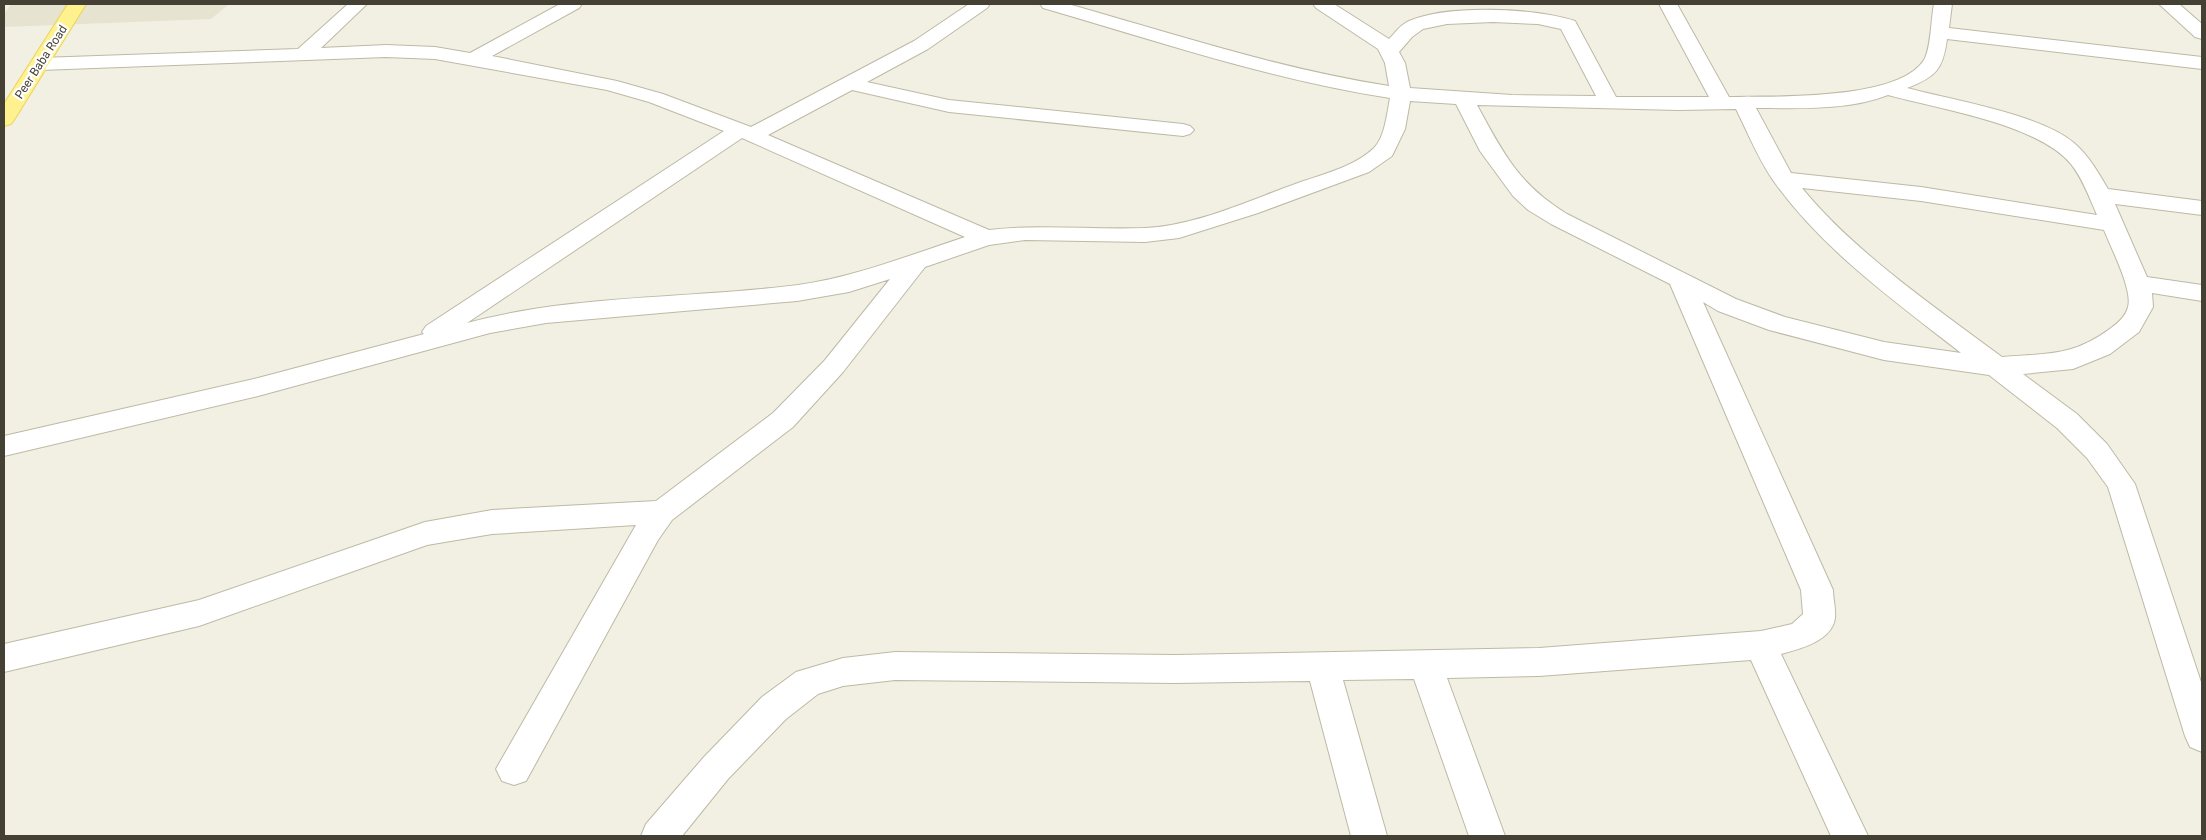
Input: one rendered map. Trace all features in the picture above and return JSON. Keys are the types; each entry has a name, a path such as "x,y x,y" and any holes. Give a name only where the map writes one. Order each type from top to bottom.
{"main road":[{"name":"Peer Baba Road","path":"4,120 77,4"}],"street":[{"path":"304,54 358,4"},
{"path":"473,59 573,4"},
{"path":"416,344 746,132 921,46 981,4"},
{"path":"1048,4 1270,67 1350,86 1401,94 1464,99 1732,103 1817,101 1870,95 1924,73 1935,59 1943,4"},
{"path":"4,446 258,387 490,325 546,315 797,293 849,284 986,238 1025,233 1145,235 1171,232 1250,208 1361,167 1384,151 1394,129 1401,94 1395,63 1389,51 1386,46 1373,36 1322,4"},
{"path":"1668,4 1732,103 1783,178 1807,209 1853,253 2067,421 2097,451 2121,484 2202,736"},
{"path":"2168,4 2202,33"},
{"path":"1389,51 1414,26 1428,21 1541,17 1559,20 1568,25 1609,102"},
{"path":"1939,32 2202,63"},
{"path":"40,64 386,51 473,59 610,85 647,95 746,132 986,238"},
{"path":"847,83 949,106 984,111 1183,130"},
{"path":"1464,99 1491,150 1521,191 1536,205 1559,219 1680,279 1727,305 1804,332 1884,351 1996,366 2073,360 2101,348 2130,326 2141,307 2138,283 2100,195 2081,162 2066,147 2047,134 1981,112 1887,89"},
{"path":"1783,178 1921,194 2113,225"},
{"path":"2100,195 2202,208"},
{"path":"514,769 647,532 662,512 783,420 834,366 916,262"},
{"path":"659,836 716,768 774,708 808,682 843,672 895,666 1175,669 1539,662 1761,645 1802,635 1819,619 1817,590 1680,279"},
{"path":"2138,283 2202,293"},
{"path":"4,658 199,613 425,534 492,522 662,512"},
{"path":"1761,645 1850,836"},
{"path":"1425,664 1487,836"},
{"path":"1323,666 1369,836"}],"shaded area":[{"path":"11,4 229,4 211,19 4,27 4,14"}]}
